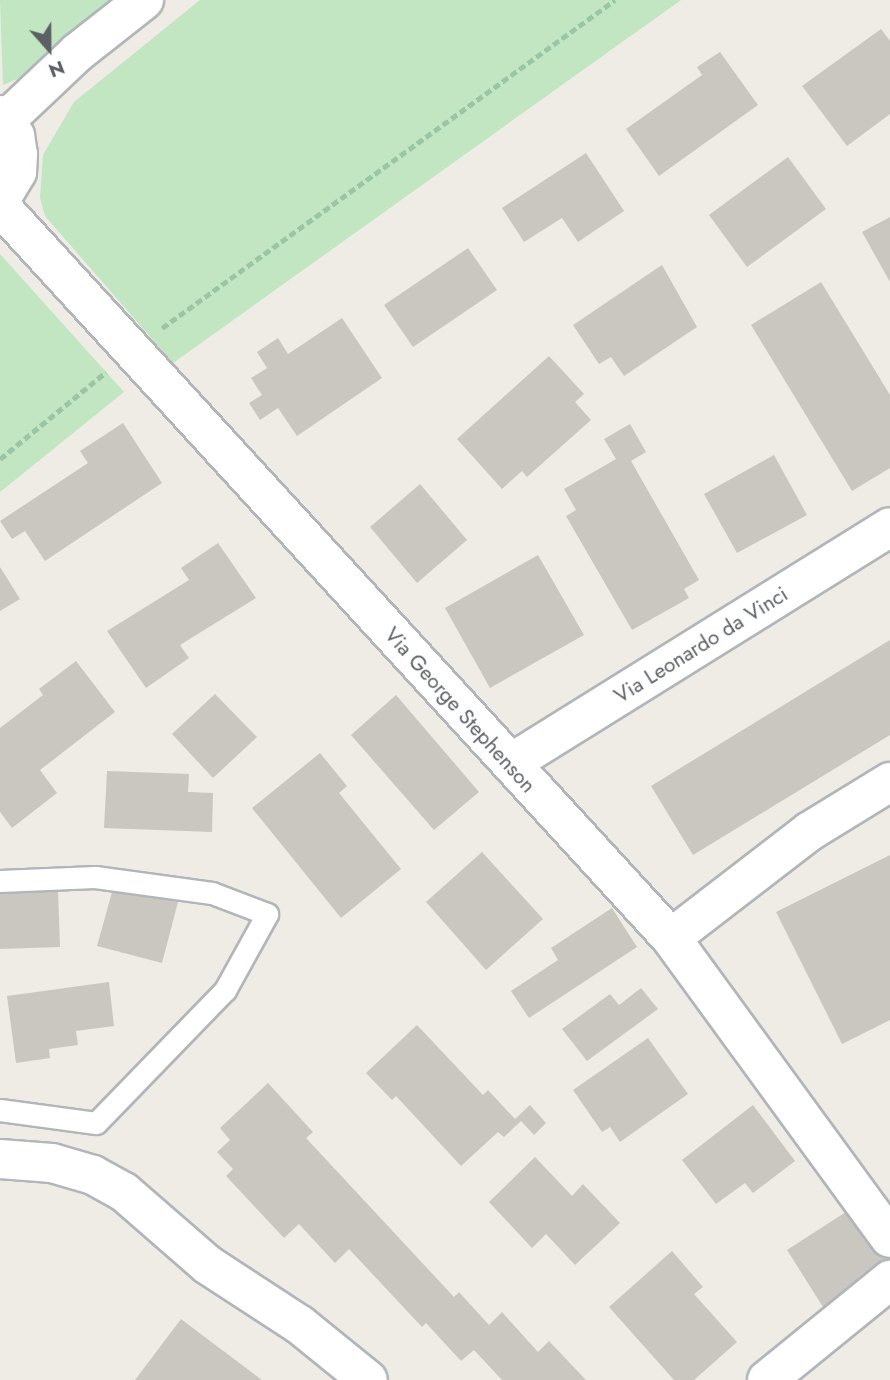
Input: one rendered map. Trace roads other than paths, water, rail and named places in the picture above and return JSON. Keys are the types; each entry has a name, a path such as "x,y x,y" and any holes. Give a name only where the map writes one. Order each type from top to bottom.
{"street":[{"path":"0,200 17,172 18,154 3,118 78,52 144,0"},
{"name":"Via George Stephenson","path":"0,206 511,763 562,825 671,938 890,1238"},
{"name":"Via Leonardo da Vinci","path":"511,763 890,527"},
{"path":"671,938 810,831 890,782"},
{"path":"0,1159 52,1163 93,1175 124,1192 208,1265 300,1325 368,1380"},
{"path":"768,1380 890,1280"},
{"path":"300,1325 342,1342 394,1380"}],"lane":[{"path":"0,881 95,877 212,893 267,914 225,989 96,1123 0,1110"}]}
